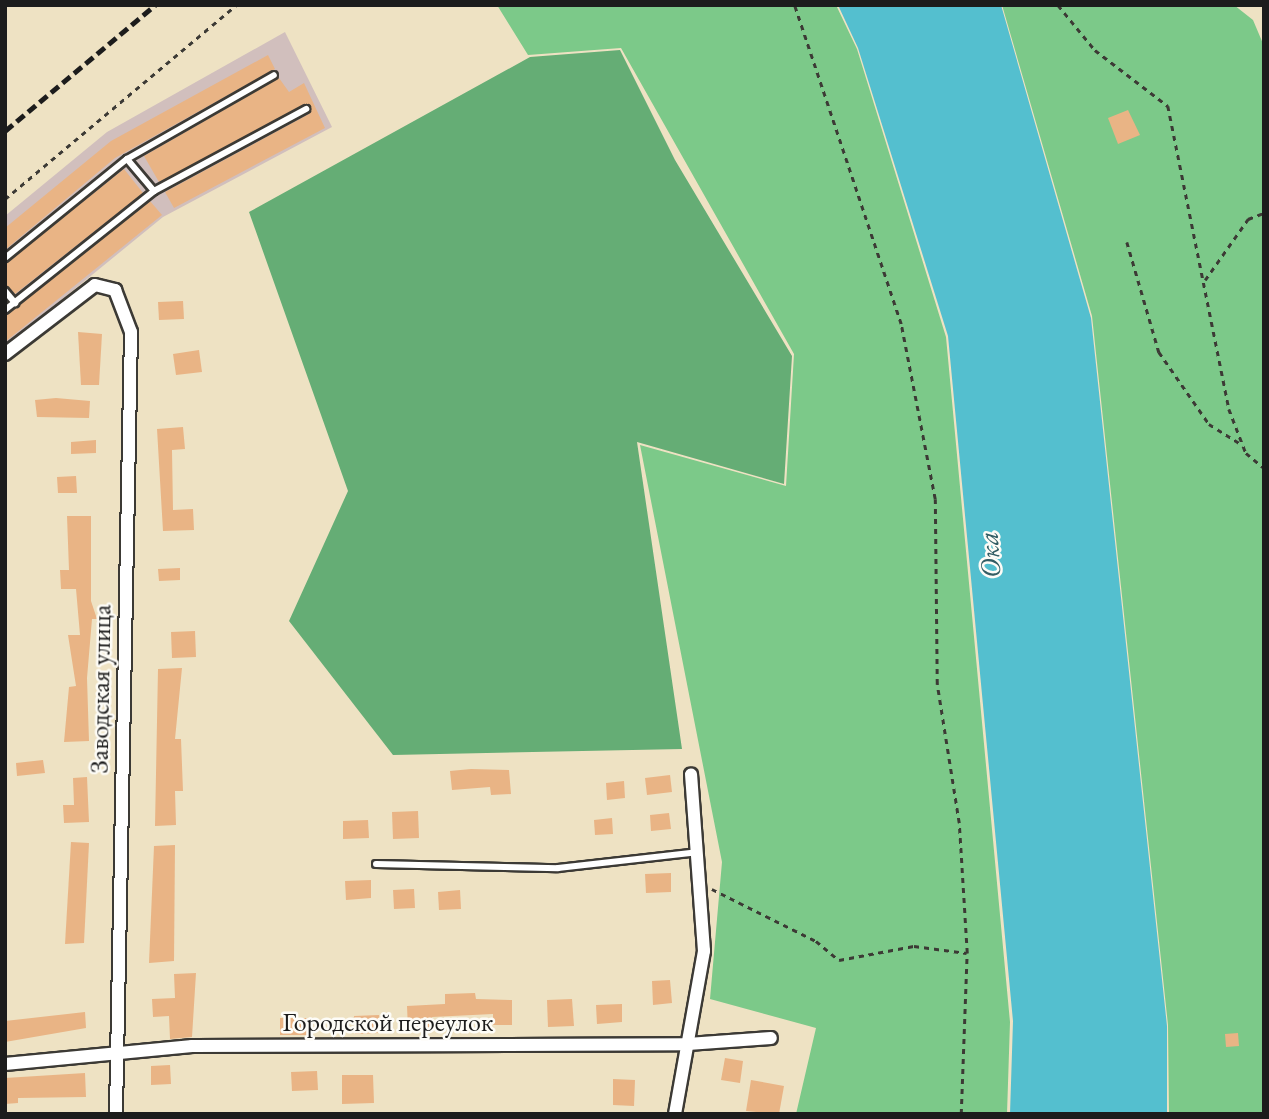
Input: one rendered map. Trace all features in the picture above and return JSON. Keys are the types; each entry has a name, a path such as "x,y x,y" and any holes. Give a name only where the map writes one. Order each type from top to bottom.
{"street":[{"name":"Заводская улица","path":"5,354 95,285 116,290 131,332 116,1114"},
{"path":"676,1114 704,951 703,884 691,774"},
{"name":"Городской переулок","path":"5,1064 192,1046 688,1044 771,1038"}],"lane":[{"path":"5,258 127,159 274,75"},
{"path":"5,310 154,191 306,108"},
{"path":"127,159 154,191"},
{"path":"5,291 15,303"},
{"path":"376,864 558,869 699,852"}],"path":[{"path":"5,199 236,5"},
{"path":"794,5 901,324 935,499 937,684 959,823 967,953 961,1114"},
{"path":"1058,5 1095,50 1168,106 1229,409 1243,445"},
{"path":"1204,282 1248,219 1264,213"},
{"path":"1127,242 1159,352 1209,424 1243,445 1264,468"},
{"path":"703,884 816,941 839,960 914,946 967,953"}],"shaded area":[{"path":"285,32 332,127 163,217 5,346 5,216 107,132"}],"green space":[{"path":"497,5 836,5 857,49 946,337 1010,1022 1007,1114 796,1114 816,1028 710,999 722,862 640,445 786,486 794,354 621,48 528,55"},
{"path":"1002,5 1234,5 1253,20 1264,46 1264,1114 1169,1114 1168,1025 1092,316"},
{"path":"620,50 675,160 792,356 784,484 637,442 682,749 393,755 289,621 348,491 249,212 530,57"}],"water":[{"name":"Ока","path":"838,5 1001,5 1091,318 1167,1026 1167,1114 1010,1114 1013,1021 948,336 858,48"}],"building":[{"path":"268,55 275,69 115,158 5,250 5,228 111,141"},
{"path":"279,78 289,92 304,83 325,128 174,208 165,192 309,114 311,106 159,182 144,156"},
{"path":"1128,110 1140,135 1118,144 1108,118"},
{"path":"124,169 143,193 15,294 5,285 5,264"},
{"path":"150,201 162,215 5,342 5,316"},
{"path":"183,301 184,319 159,320 158,302"},
{"path":"78,332 102,334 99,385 81,385"},
{"path":"199,350 202,372 176,375 173,354"},
{"path":"56,398 90,401 89,418 37,417 35,400"},
{"path":"183,427 185,449 172,450 173,510 193,509 194,530 163,531 157,429"},
{"path":"96,440 96,453 71,454 71,442"},
{"path":"76,476 77,493 58,493 57,477"},
{"path":"67,516 91,516 91,601 97,619 92,619 87,678 89,741 64,742 69,687 76,686 68,635 80,635 76,589 61,589 60,570 69,570"},
{"path":"180,568 180,580 159,581 158,569"},
{"path":"195,631 196,657 172,658 171,632"},
{"path":"182,668 175,739 181,739 183,791 175,791 176,825 155,826 158,669"},
{"path":"43,760 45,773 17,776 16,763"},
{"path":"509,770 511,794 491,795 490,787 452,790 450,771"},
{"path":"670,775 672,792 647,795 645,778"},
{"path":"87,777 89,822 64,823 63,805 74,805 73,778"},
{"path":"624,781 625,798 607,800 606,783"},
{"path":"418,811 419,838 393,839 392,812"},
{"path":"669,813 671,829 651,831 650,815"},
{"path":"612,818 613,834 595,835 594,820"},
{"path":"368,820 369,838 343,839 343,821"},
{"path":"71,842 89,843 84,943 65,944"},
{"path":"175,845 174,961 149,963 154,846"},
{"path":"671,873 671,892 646,893 645,874"},
{"path":"371,880 371,898 346,900 345,881"},
{"path":"414,889 415,908 394,909 393,890"},
{"path":"460,890 461,909 439,910 438,892"},
{"path":"196,973 192,1037 170,1039 169,1016 153,1017 152,999 175,998 174,974"},
{"path":"670,980 672,1003 653,1005 652,981"},
{"path":"475,993 476,999 512,1000 512,1025 493,1025 493,1014 432,1017 433,1028 408,1029 407,1006 445,1004 445,994"},
{"path":"572,999 574,1026 548,1027 547,1000"},
{"path":"622,1004 622,1022 597,1024 596,1005"},
{"path":"85,1012 86,1028 5,1042 5,1021"},
{"path":"379,1015 380,1033 355,1034 354,1016"},
{"path":"280,1018 307,1018 308,1035 280,1035"},
{"path":"1238,1033 1239,1046 1226,1047 1225,1034"},
{"path":"725,1058 743,1061 740,1083 721,1080"},
{"path":"170,1065 171,1084 151,1085 151,1066"},
{"path":"317,1071 318,1090 292,1091 291,1072"},
{"path":"85,1073 86,1097 18,1098 18,1103 5,1104 5,1078"},
{"path":"342,1075 373,1075 374,1103 342,1104"},
{"path":"613,1079 635,1080 634,1106 613,1105"},
{"path":"751,1080 784,1086 779,1114 746,1111"}],"railway":[{"path":"5,131 155,5"}]}
